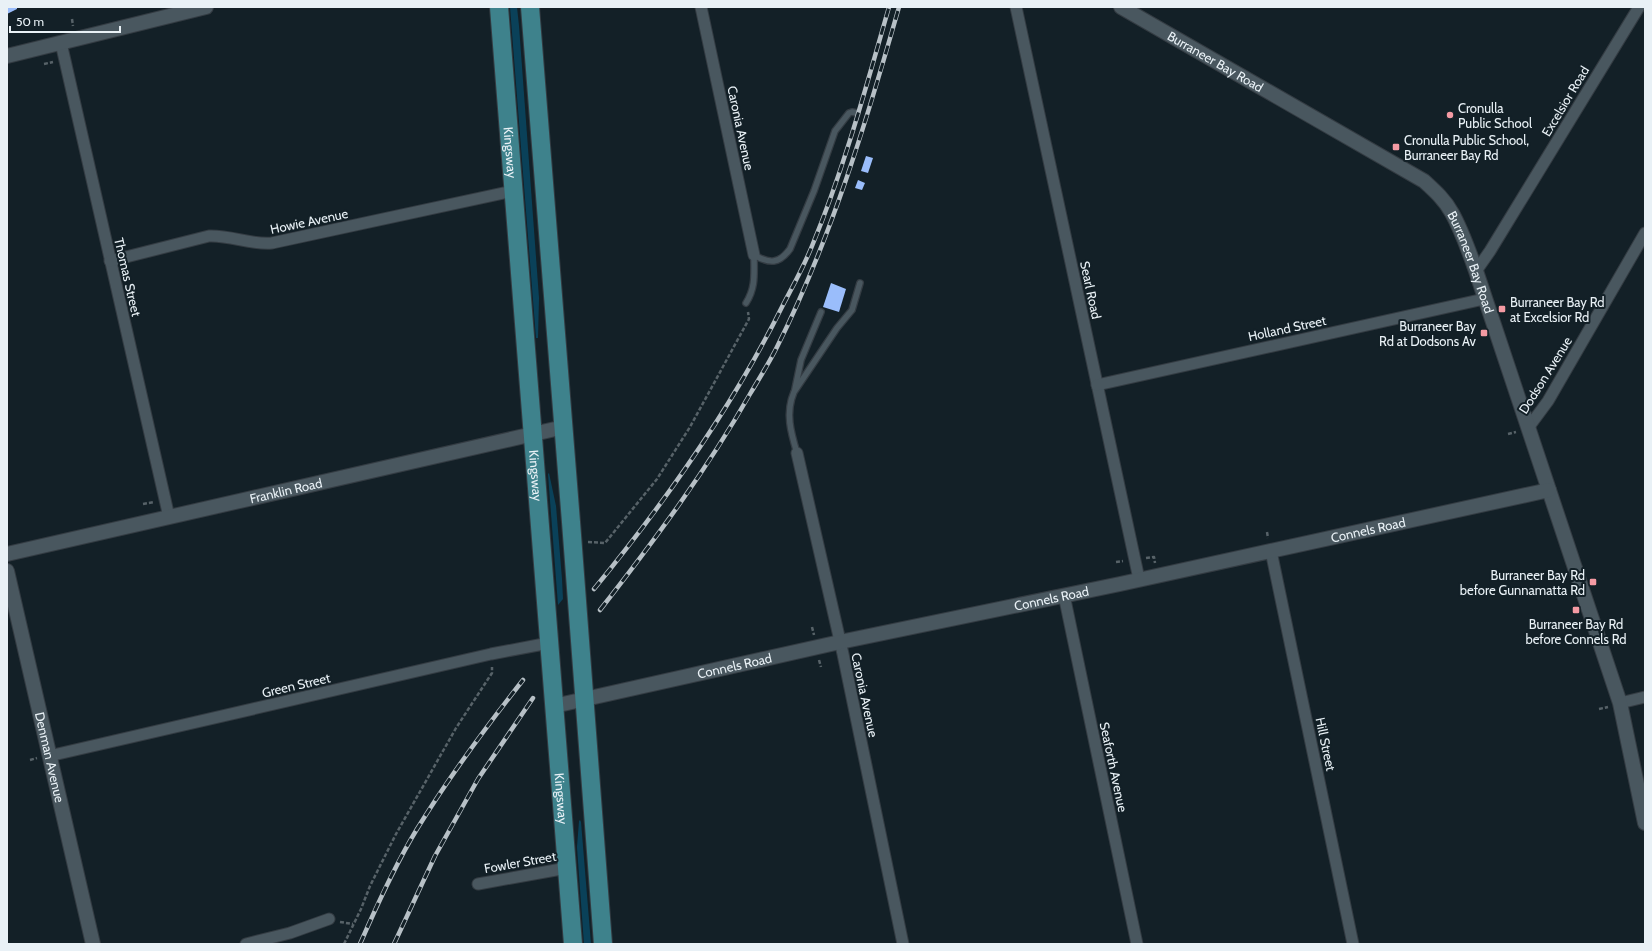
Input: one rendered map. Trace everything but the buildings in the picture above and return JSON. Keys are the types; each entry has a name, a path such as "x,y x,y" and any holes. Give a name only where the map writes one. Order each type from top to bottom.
{"main road":[{"name":"Kingsway","path":"499,7 573,944"},
{"path":"530,7 564,427 603,944"}],"street":[{"path":"7,56 206,7"},
{"name":"Caronia Avenue","path":"701,7 754,255"},
{"name":"Searl Road","path":"1016,7 1139,579"},
{"name":"Burraneer Bay Road","path":"1122,7 1424,181 1440,196 1452,212 1476,271 1484,299 1620,703 1645,823"},
{"name":"Excelsior Road","path":"1476,271 1490,251 1639,7"},
{"name":"Thomas Street","path":"61,42 169,517"},
{"name":"Howie Avenue","path":"110,261 209,236 225,237 254,244 272,243 514,191"},
{"name":"Dodson Avenue","path":"1528,428 1548,401 1645,233"},
{"name":"Holland Street","path":"1097,384 1484,299"},
{"name":"Franklin Road","path":"7,554 564,427"},
{"name":"Caronia Avenue","path":"797,453 840,642 903,944"},
{"name":"Connels Road","path":"554,706 840,642 1549,490"},
{"name":"Hill Street","path":"1271,550 1353,944"},
{"name":"Denman Avenue","path":"7,571 48,756 93,944"},
{"name":"Seaforth Avenue","path":"1064,595 1137,944"},
{"name":"Green Street","path":"48,756 491,654 549,643"},
{"path":"1620,703 1645,697"},
{"name":"Fowler Street","path":"478,884 567,868"},
{"path":"246,944 290,933 329,920"}],"lane":[{"path":"754,255 764,261 772,262 785,256 790,249 814,191 835,131 849,112 857,113"},
{"path":"746,304 752,293 754,284 754,255"},
{"path":"794,392 837,328 852,310 860,283"},
{"path":"797,453 792,437 788,409 794,392 801,360 821,312"}],"path":[{"path":"588,542 605,543 657,479 690,427 749,319 746,304"},
{"path":"344,944 370,886 396,834 456,728 492,672 491,654"}],"shaded area":[{"path":"510,7 517,7 519,26 539,298 538,338 536,338"},
{"path":"549,473 556,506 562,579 563,599 558,605 548,474"},
{"path":"580,820 591,944 584,944 577,847"}],"railway":[{"path":"594,589 673,487 721,415 743,379 799,275 824,217 844,158 889,7"},
{"path":"600,610 660,532 716,451 777,347 831,223 874,94 899,7"},
{"path":"360,944 394,871 417,829 468,753 523,680"},
{"path":"394,944 435,856 478,779 533,698"}],"place":[{"name":"Cronulla Public School","path":"1450,115"},
{"name":"Cronulla Public School, Burraneer Bay Rd","path":"1396,147"},
{"name":"Burraneer Bay Rd at Excelsior Rd","path":"1502,309"},
{"name":"Burraneer Bay Rd at Dodsons Av","path":"1484,333"},
{"name":"Burraneer Bay Rd before Gunnamatta Rd","path":"1593,582"},
{"name":"Burraneer Bay Rd before Connels Rd","path":"1576,610"}]}
